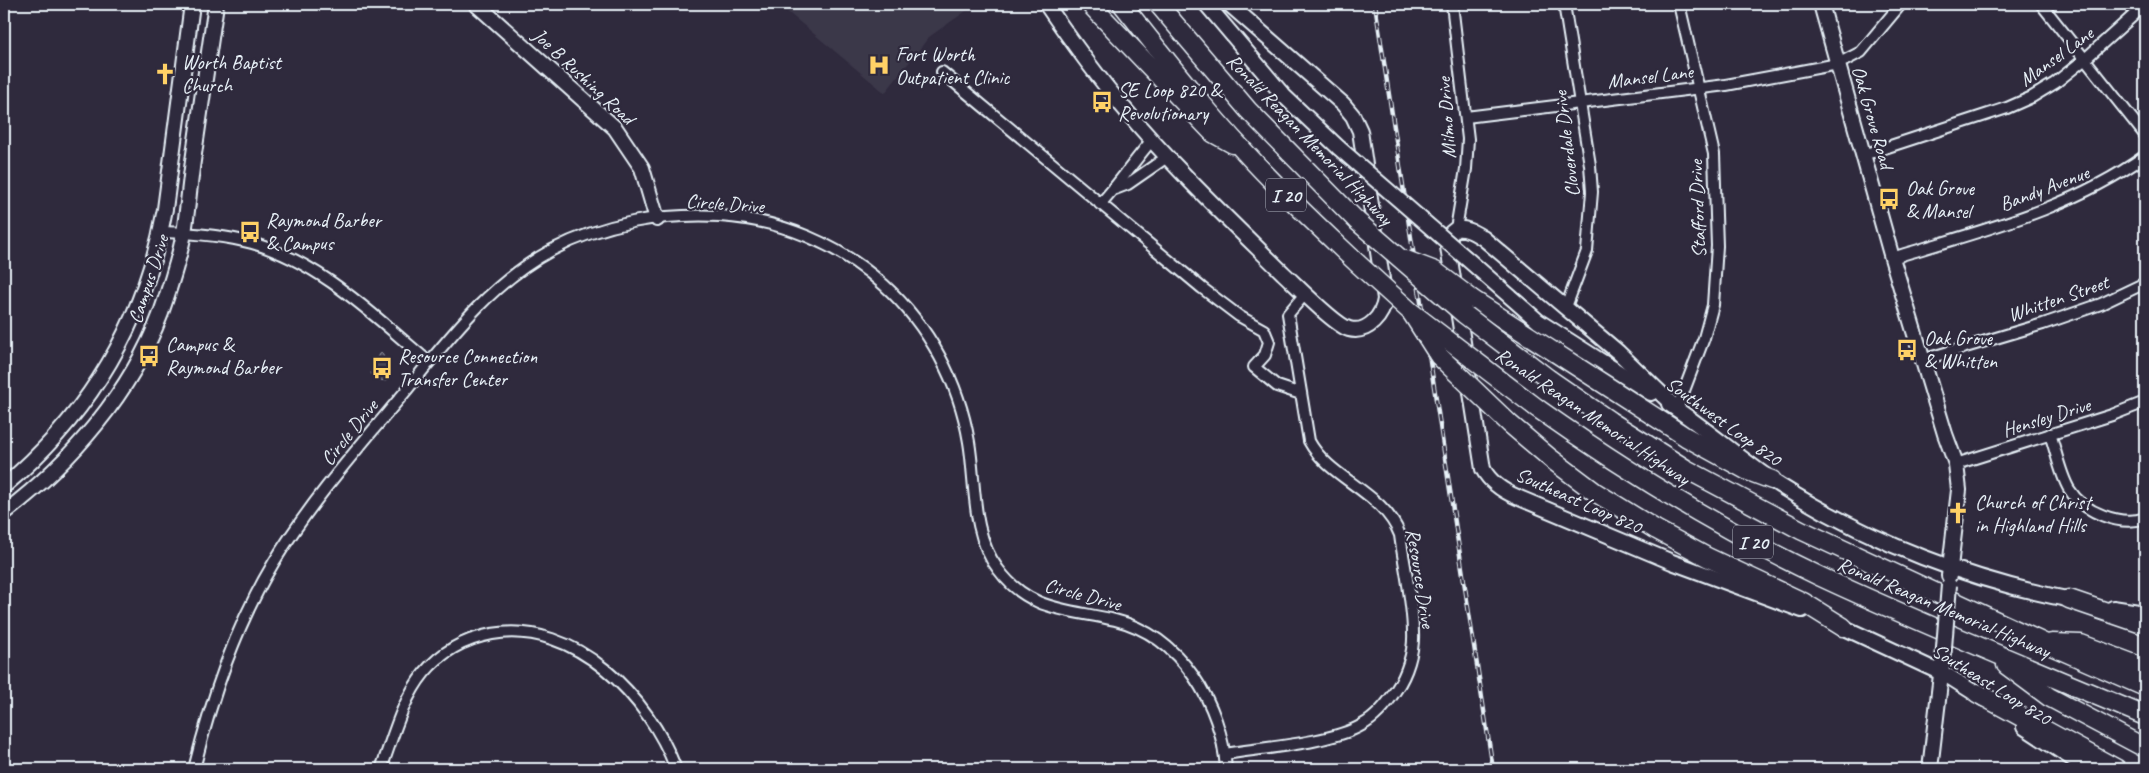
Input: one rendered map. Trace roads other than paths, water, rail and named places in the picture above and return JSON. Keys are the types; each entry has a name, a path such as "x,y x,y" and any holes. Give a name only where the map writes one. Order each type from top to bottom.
{"highway":[{"path":"1090,4 1213,133 1242,149"},
{"name":"Ronald Reagan Memorial Highway","path":"1122,4 1242,149 1299,208 1356,263 1411,312 1537,408 1657,487 1745,538 1819,576 2145,716"},
{"name":"Ronald Reagan Memorial Highway","path":"1158,4 1248,110 1357,221 1393,255 1464,314 1549,379 1652,448 1759,508 1853,556 2145,687"},
{"path":"1393,255 1435,272 1472,299 1686,437 1748,471 1772,480"},
{"path":"1411,312 1439,356 1510,424 1550,458 1595,492 1655,529 1707,557 1802,602 1843,627"},
{"path":"2069,599 2145,625"},
{"path":"2042,642 2081,644 2145,668"},
{"path":"1984,648 2049,697 2145,748"},
{"path":"1976,694 2117,769"}],"main road":[{"name":"Campus Drive","path":"4,486 38,455 77,410 112,360 140,304 161,232 192,4"},
{"name":"Campus Drive","path":"4,513 33,490 61,463 115,398 141,354 160,314 184,233 216,4"},
{"name":"Joe B Rushing Road","path":"476,4 615,128 642,168 657,219"},
{"path":"1046,4 1092,68 1152,140 1213,205 1305,294 1343,327 1351,330 1360,330 1370,325 1383,310 1384,288 1360,131 1353,116 1343,104 1229,4"},
{"name":"Southwest Loop 820","path":"1206,4 1284,96 1339,148 1538,321 1677,409 1772,480 1845,522 1950,568 2069,599 2145,613"},
{"name":"Oak Grove Road","path":"1821,4 1892,258 1922,360 1956,464 1959,490 1930,769"},
{"path":"181,96 203,100"},
{"path":"1456,229 1471,230 1483,238 1618,352 1677,409"},
{"name":"Southeast Loop 820","path":"1456,229 1451,233 1448,247 1482,468 1486,475 1497,485 1517,497 1672,562 1793,606 1942,667 1976,694 2088,769"}],"street":[{"name":"Milmo Drive","path":"1452,4 1468,139 1467,162 1456,229"},
{"name":"Cloverdale Drive","path":"1564,4 1590,165 1592,192 1587,251 1566,308"},
{"name":"Stafford Drive","path":"1677,409 1704,338 1713,305 1718,246 1714,154 1679,4"},
{"name":"Mansel Lane","path":"1466,117 1745,82 1838,64 1860,52 1901,4"},
{"path":"2040,4 2145,135"},
{"name":"Mansel Lane","path":"1863,155 2024,101 2055,83 2085,60 2145,5"},
{"path":"942,72 1202,288 1239,316 1264,330 1269,342 1264,355 1254,367 1277,386 1301,394"},
{"path":"1100,204 1152,140"},
{"path":"1114,189 1128,184 1167,156"},
{"name":"Bandy Avenue","path":"1892,258 2024,217 2073,198 2121,174 2145,156"},
{"name":"Circle Drive","path":"194,769 209,709 223,669 254,599 273,564 317,499 478,305 523,268 548,252 592,232 640,221 708,216 734,217 785,228 828,245 848,257 886,287 918,322 938,353 954,386 969,441 979,525 986,546 998,570 1012,585 1039,604 1053,609 1119,621 1150,635 1167,649 1184,664 1199,683 1212,707 1225,754 1226,769"},
{"path":"161,232 197,234 252,243 303,264 345,292 429,362"},
{"name":"Whitten Street","path":"1922,360 2101,304 2145,283"},
{"name":"Resource Drive","path":"1225,754 1335,736 1362,726 1388,703 1401,683 1412,650 1413,633 1400,535 1396,522 1381,506 1314,450 1309,441 1288,314 1305,294"},
{"name":"Hensley Drive","path":"1956,464 2112,415 2145,402"},
{"path":"2050,434 2069,490 2081,503 2097,513 2109,517 2124,520 2145,518"},
{"path":"382,769 405,705 412,690 424,673 440,657 457,645 477,636 505,632 545,636 568,644 589,657 624,689 646,714 665,743 676,769"}],"railway":[{"path":"1375,4 1493,769"}],"place":[{"name":"Fort Worth Outpatient Clinic","path":"879,65"},
{"name":"Worth Baptist Church","path":"165,74"},
{"name":"SE Loop 820 & Revolutionary","path":"1102,102"},
{"name":"Oak Grove & Mansel","path":"1889,199"},
{"name":"Raymond Barber & Campus","path":"250,232"},
{"name":"Oak Grove & Whitten","path":"1907,350"},
{"name":"Campus & Raymond Barber","path":"149,356"},
{"name":"Resource Connection Transfer Center","path":"382,368"},
{"name":"Church of Christ in Highland Hills","path":"1958,513"}]}
